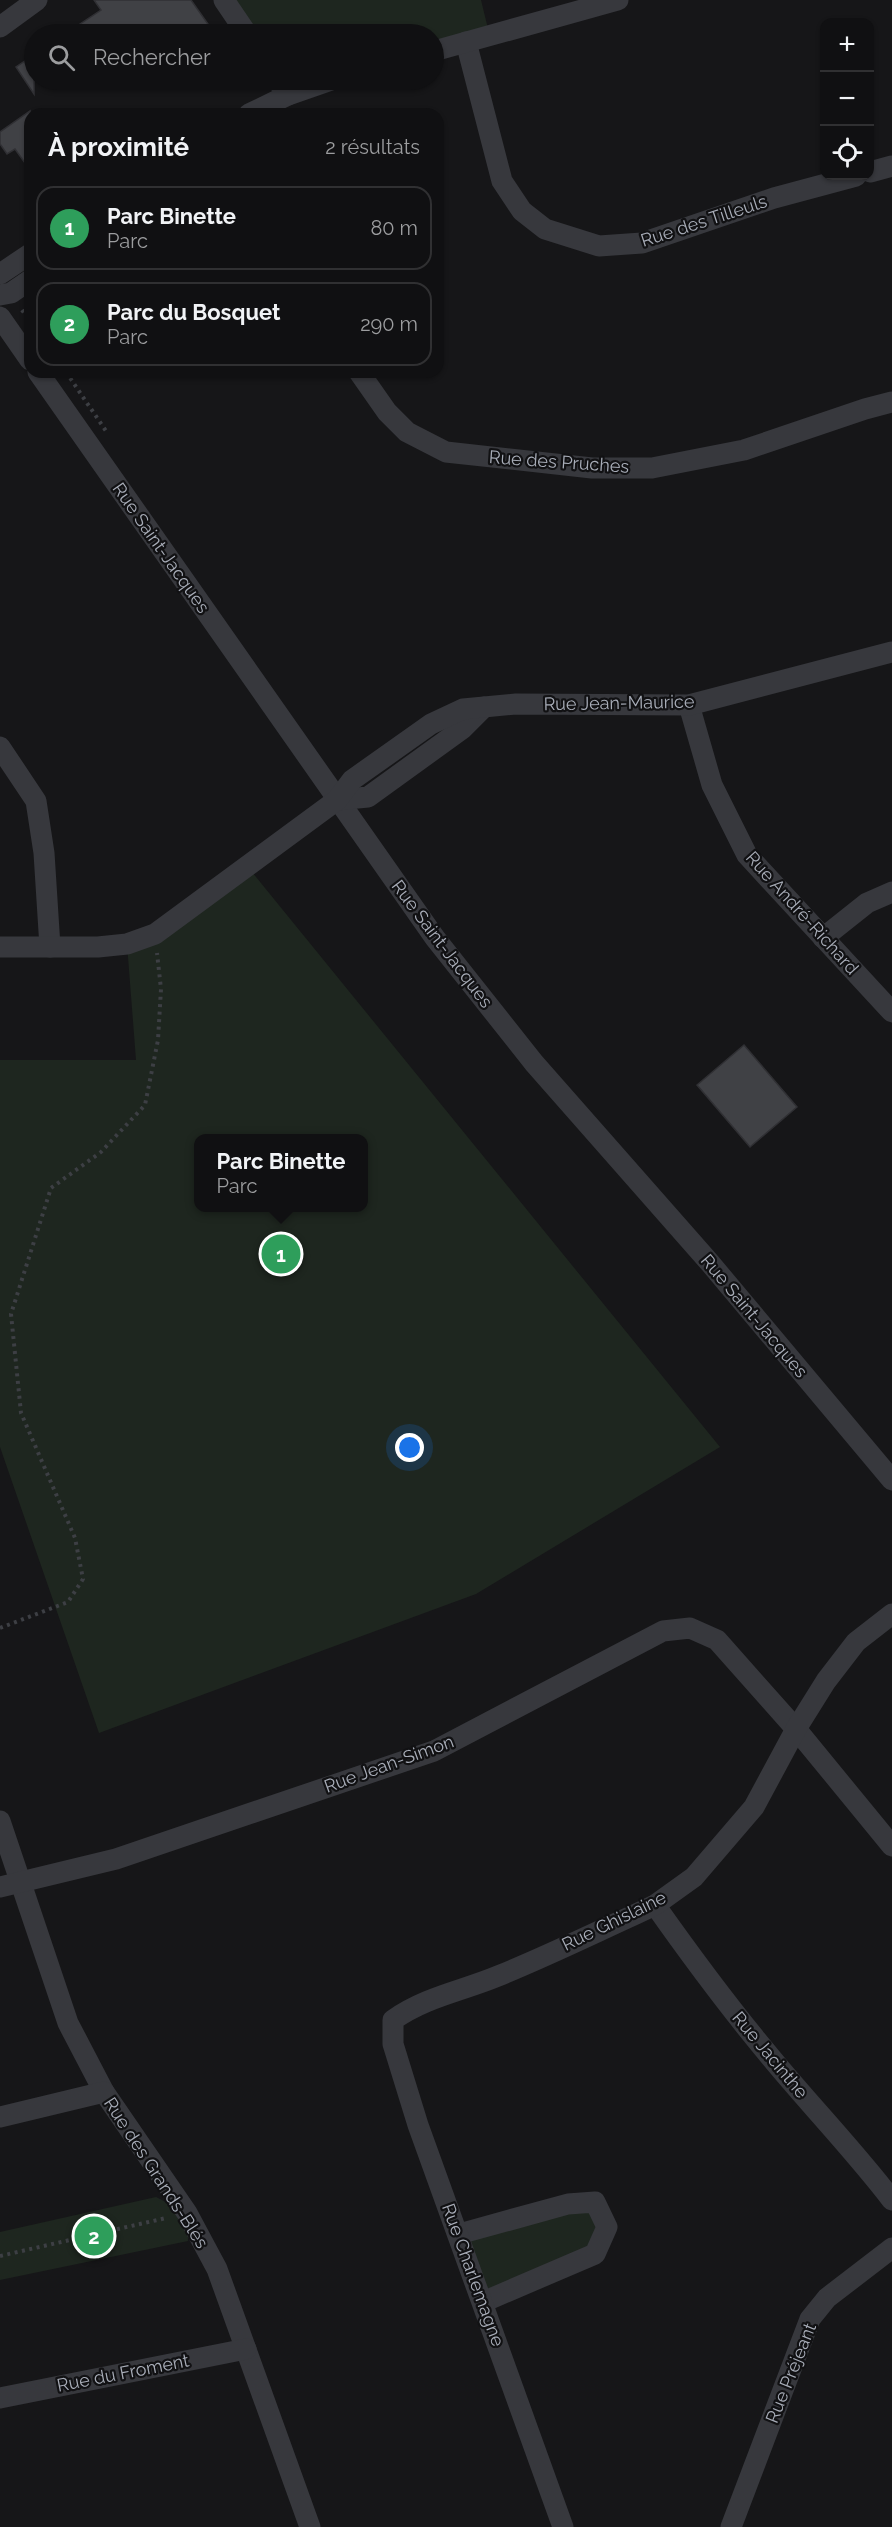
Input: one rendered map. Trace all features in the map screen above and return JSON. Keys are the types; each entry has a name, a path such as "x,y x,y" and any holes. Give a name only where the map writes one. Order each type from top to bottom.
{"street":[{"path":"0,27 37,0"},
{"path":"224,0 240,24"},
{"path":"444,48 618,0"},
{"name":"Rue des Tilleuls","path":"466,42 502,181 522,211 544,229 599,246 642,243 774,198 841,180"},
{"path":"257,108 279,90"},
{"path":"874,171 892,166"},
{"path":"0,274 24,258"},
{"path":"0,295 11,293 24,284"},
{"path":"0,317 24,351"},
{"name":"Rue Saint-Jacques","path":"42,378 435,938 534,1063 710,1263 892,1480"},
{"name":"Rue des Pruches","path":"363,378 387,412 407,432 446,452 592,468 652,468 744,450 865,408 892,402"},
{"name":"Rue Jean-Maurice","path":"337,800 368,797 462,729 484,707 516,704 689,705 892,652"},
{"name":"Rue André-Richard","path":"689,705 712,785 747,855 892,1012"},
{"path":"0,747 36,801 44,853 50,947"},
{"path":"0,947 98,947 127,944 155,934 337,800"},
{"path":"823,938 867,903 892,892"},
{"name":"Rue Ghislaine","path":"393,2020 409,2009 442,1994 496,1977 655,1905 694,1877 754,1807 796,1729 826,1681 856,1642 892,1614"},
{"name":"Rue Jean-Simon","path":"10,1884 116,1859 434,1751 663,1631 690,1628 717,1640 796,1729 892,1846"},
{"name":"Rue des Grands-Blés","path":"0,1821 10,1884 68,2023 104,2092 187,2213 216,2269 310,2527"},
{"name":"Rue Jacinthe","path":"655,1905 711,1984 892,2200"},
{"name":"Rue Charlemagne","path":"393,2020 393,2044 418,2125 563,2527"},
{"path":"0,2117 104,2092"},
{"path":"459,2234 568,2204 595,2202 607,2227 595,2254 483,2302"},
{"name":"Rue Préjeant","path":"731,2527 810,2319 827,2298 892,2248"},
{"name":"Rue du Froment","path":"0,2398 246,2349"}],"path":[{"path":"0,1628 68,1602 82,1579 75,1538 21,1413 11,1314 51,1188 102,1152 145,1105 158,1040 161,988 155,934"},
{"path":"0,2256 187,2213"}],"shaded area":[{"path":"224,0 481,0 490,37 444,48 444,24 240,24"},
{"path":"247,866 720,1447 476,1594 99,1733 0,1447 0,1060 136,1060 127,944"},
{"path":"156,2197 187,2213 188,2241 0,2280 0,2232"},
{"path":"595,2202 607,2227 595,2254 483,2302 459,2234"}],"building":[{"path":"94,0 191,0 208,24 80,24 101,10"},
{"path":"24,62 24,79 16,67"},
{"path":"24,115 24,162 15,149 7,154 0,144 0,132"},
{"path":"744,1045 797,1107 750,1147 697,1085"}],"place":[{"name":"Parc Binette","path":"281,1254"},
{"name":"Parc du Bosquet","path":"94,2236"}]}
